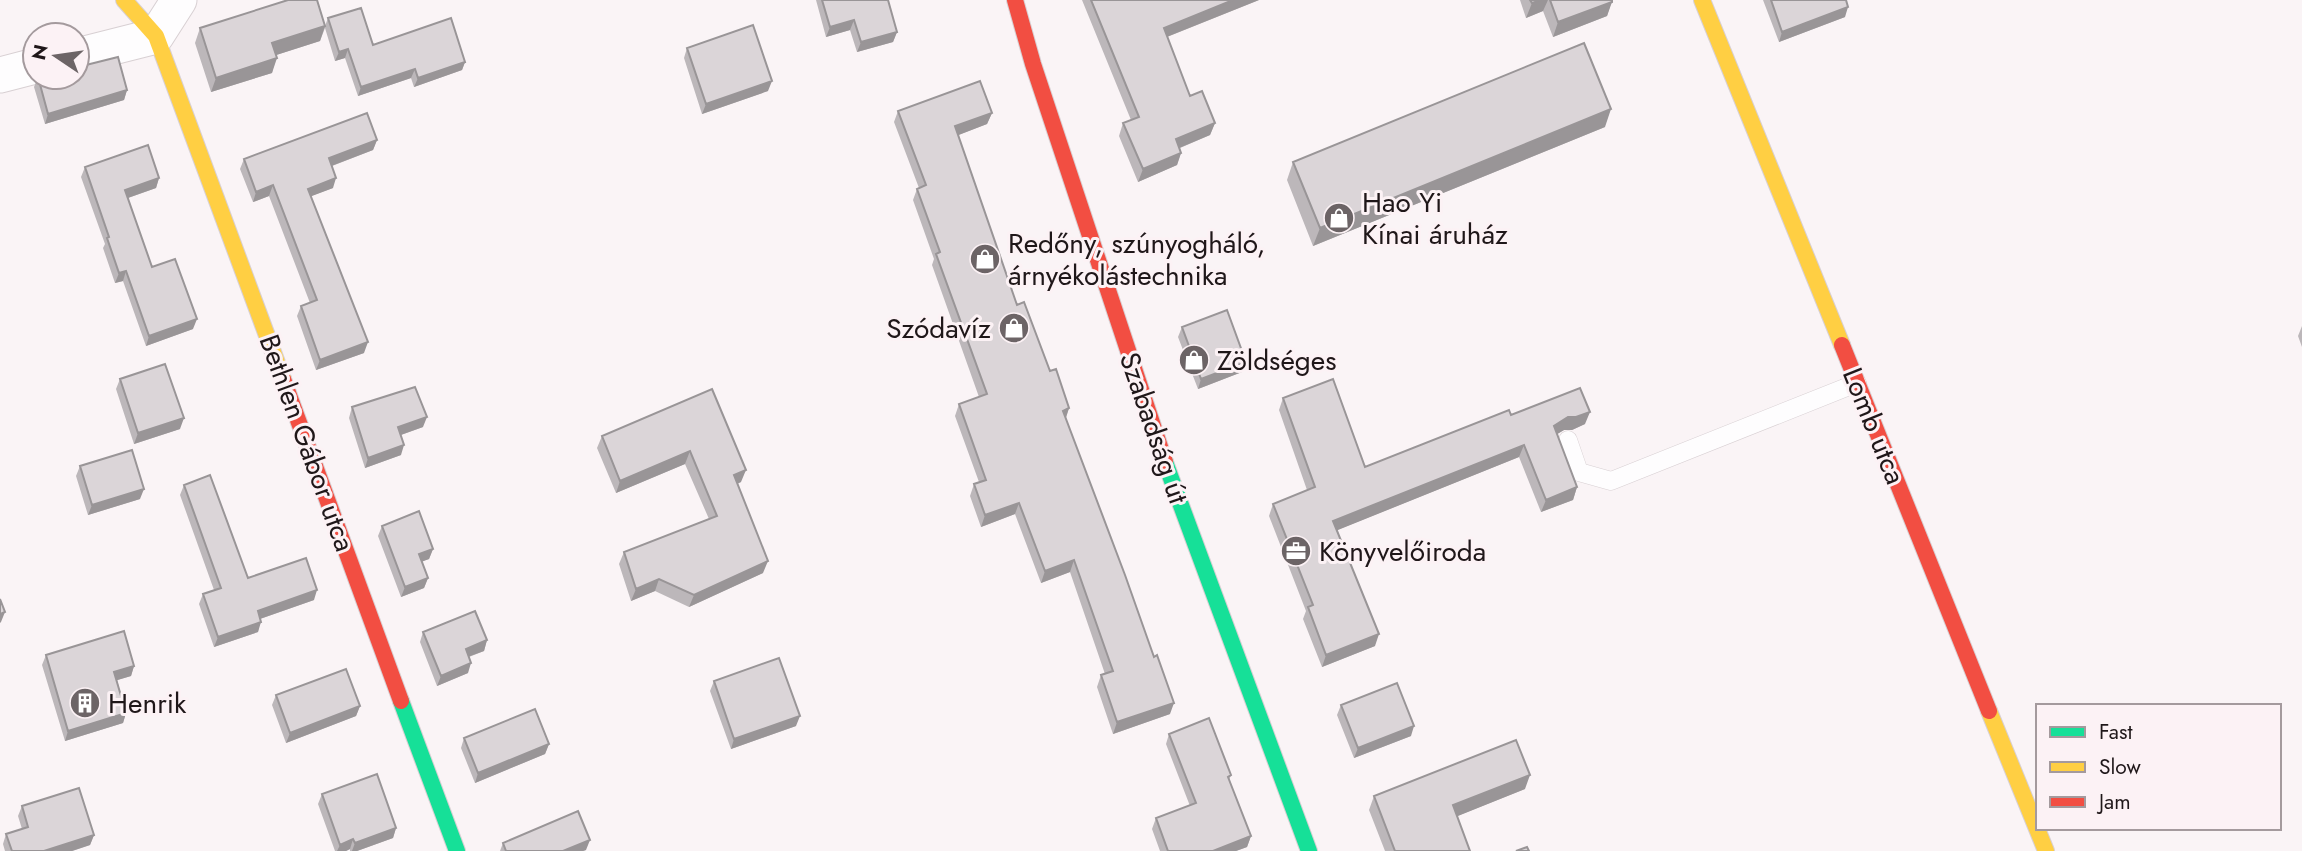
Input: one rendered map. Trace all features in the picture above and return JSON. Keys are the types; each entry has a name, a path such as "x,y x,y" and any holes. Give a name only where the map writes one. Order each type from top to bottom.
{"street":[{"name":"Bethlen Gábor utca","path":"124,0 156,36 457,851"},
{"path":"91,52 156,36 179,0"},
{"name":"Szabadság út","path":"1015,0 1037,77 1150,421 1309,851"},
{"name":"Lomb utca","path":"1702,0 2036,826"},
{"path":"0,75 21,70"},
{"name":"Lomb utca","path":"2038,830 2046,851"}],"lane":[{"path":"1568,440 1579,472 1611,481 1857,383"}],"building":[{"path":"288,0 317,0 325,26 272,43 277,58 216,78 200,28"},
{"path":"822,0 888,0 897,32 861,42 854,20 830,27"},
{"path":"1091,0 1233,0 1164,28 1190,96 1202,91 1215,123 1176,139 1181,153 1143,169 1123,123 1139,117"},
{"path":"1550,0 1612,0 1612,2 1558,22"},
{"path":"1771,0 1846,0 1848,7 1782,32"},
{"path":"361,8 373,45 451,18 465,62 418,78 415,69 361,87 348,49 339,52 328,18"},
{"path":"753,25 772,81 706,104 687,48"},
{"path":"1584,43 1611,109 1320,228 1293,162"},
{"path":"118,57 127,90 48,114 42,91 91,91 91,64"},
{"path":"980,81 992,113 955,126 1017,305 1024,302 1050,371 1056,369 1069,408 1063,411 1154,657 1157,655 1174,703 1117,722 1101,675 1113,671 1074,560 1045,571 1019,503 985,515 974,484 986,480 959,404 987,394 936,254 940,252 917,189 926,185 898,111"},
{"path":"367,113 377,140 329,158 336,178 308,189 368,342 320,360 301,306 317,300 273,185 256,192 244,159"},
{"path":"148,145 159,178 125,190 152,267 175,259 197,319 149,336 126,271 119,273 85,167"},
{"path":"1227,310 1246,362 1201,379 1182,327"},
{"path":"165,364 184,418 138,433 120,379"},
{"path":"1333,379 1365,467 1509,410 1511,415 1580,388 1590,412 1568,417 1554,426 1577,487 1546,500 1524,445 1333,521 1379,634 1326,655 1308,607 1313,605 1273,504 1315,487 1283,398"},
{"path":"415,387 427,417 398,427 404,445 368,458 352,407"},
{"path":"712,389 746,470 734,475 768,561 694,595 659,579 636,589 624,552 717,516 690,451 620,481 602,436"},
{"path":"132,450 144,489 92,505 80,466"},
{"path":"210,475 248,578 306,558 317,590 258,611 261,622 218,637 203,594 221,588 184,485"},
{"path":"419,511 433,549 419,554 428,578 405,587 382,526"},
{"path":"0,599 5,612 0,614"},
{"path":"475,611 487,640 466,649 471,663 441,676 423,632"},
{"name":"Henrik","path":"124,631 134,666 114,672 126,713 68,731 46,655"},
{"path":"779,658 800,716 734,739 714,681"},
{"path":"346,669 360,706 290,733 276,695"},
{"path":"1397,683 1414,726 1358,748 1341,705"},
{"path":"535,709 549,744 478,773 464,738"},
{"path":"1209,718 1251,836 1213,851 1168,851 1156,818 1196,803 1169,734"},
{"path":"1516,740 1530,775 1453,805 1470,851 1395,851 1374,796"},
{"path":"377,774 396,828 355,843 353,839 340,845 322,794"},
{"path":"79,788 94,835 44,851 12,851 6,834 28,827 22,806"},
{"path":"578,811 590,840 563,851 506,851 503,843"}],"traffic: fast":[{"path":"1165,462 1309,851"},
{"path":"401,701 457,851"}],"traffic: slow":[{"path":"124,0 156,36 283,379"},
{"path":"1702,0 1842,345"},
{"path":"1989,711 2036,826"},
{"path":"2037,830 2046,851"}],"traffic: jam":[{"path":"1015,0 1033,64 1165,462"},
{"path":"1842,345 1989,711"},
{"path":"283,379 401,701"}],"place":[{"name":"Hao Yi Kínai áruház","path":"1339,218"},
{"name":"Redőny, szúnyogháló, árnyékolástechnika","path":"985,259"},
{"name":"Szódavíz","path":"1014,328"},
{"name":"Zöldséges","path":"1194,360"},
{"name":"Könyvelőiroda","path":"1296,551"},
{"name":"Henrik","path":"85,703"}]}
